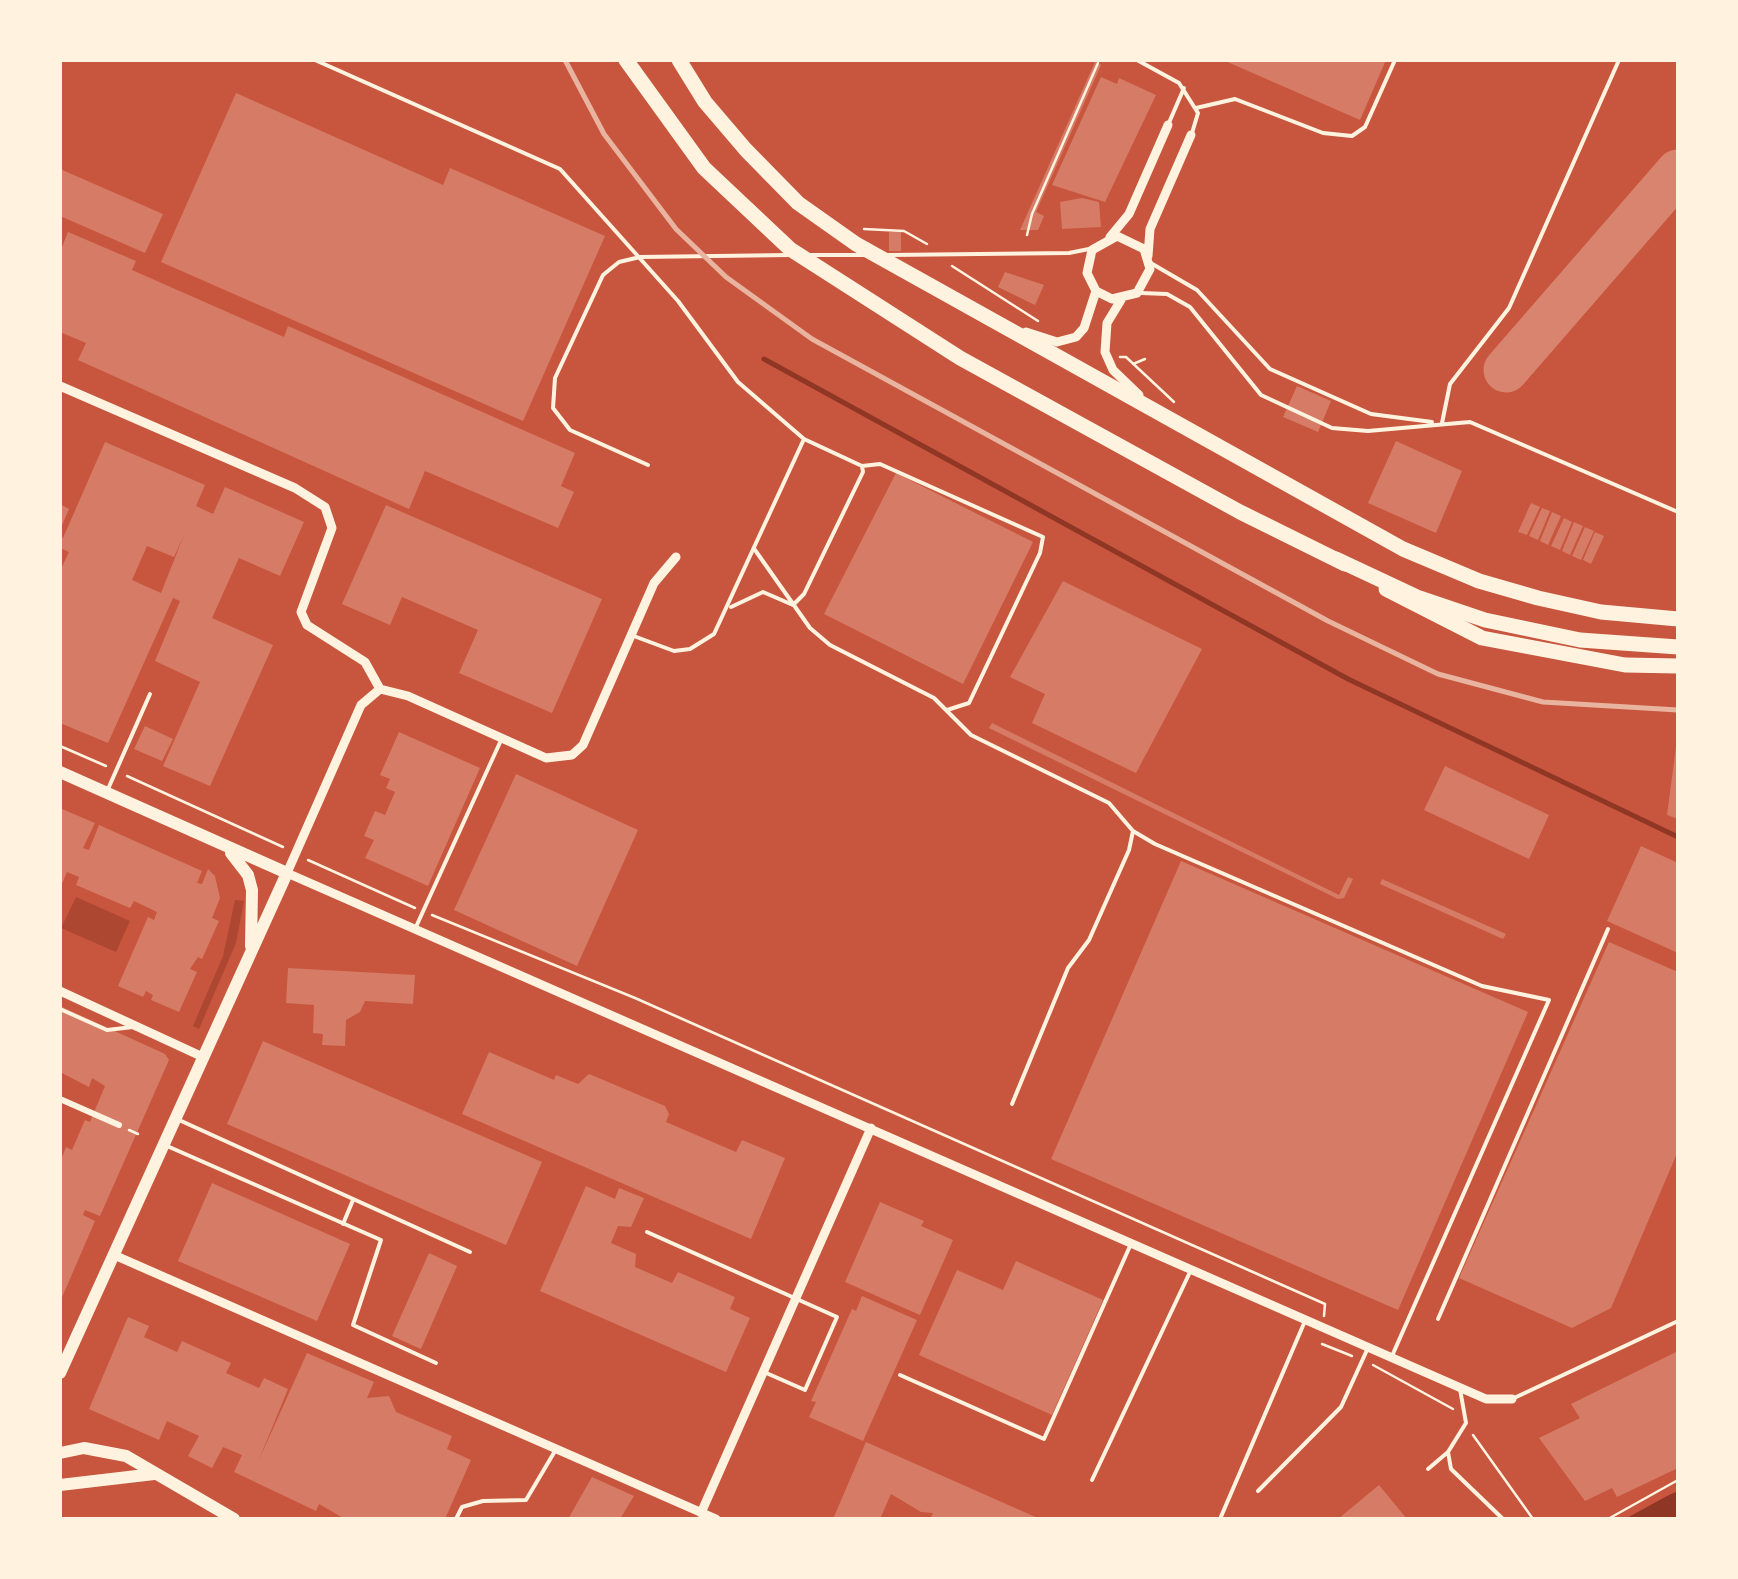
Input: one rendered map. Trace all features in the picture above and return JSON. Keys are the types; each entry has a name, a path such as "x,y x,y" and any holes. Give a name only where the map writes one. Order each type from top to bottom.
{"highway":[{"path":"626,60 704,168 790,249 960,358 1228,506 1428,601 1485,620 1580,640 1678,647"},
{"path":"679,60 705,102 798,204 856,244 1002,325 1170,410 1403,550 1479,581 1601,612 1678,619"},
{"path":"1336,559 1430,614 1482,638 1625,665 1678,666"}],"main road":[{"path":"60,772 287,873 60,1373"},
{"path":"221,844 248,875 251,953"},
{"path":"60,1454 84,1448 110,1451 234,1519"},
{"path":"60,1485 154,1474"}],"street":[{"path":"1121,300 1096,290 1087,273 1088,257 1129,214 1168,125"},
{"path":"1170,410 1122,380 1106,357 1106,323 1121,300 1137,294 1149,276 1150,229 1191,135"},
{"path":"1163,138 1186,148"},
{"path":"1102,241 1137,242 1149,260"},
{"path":"1002,325 1057,342 1076,337 1096,290"},
{"path":"60,386 295,488 325,507 332,528 301,612 307,624 365,662 380,688 408,696 546,758 572,755 584,744 654,583 676,557"},
{"path":"380,688 361,705 287,873 1486,1398 1512,1399"},
{"path":"60,991 203,1058"},
{"path":"60,1099 119,1125"},
{"path":"701,1512 872,1128"},
{"path":"114,1255 716,1519"}],"lane":[{"path":"315,60 560,169 678,301 738,382 804,439 862,466 880,464 1043,537 1040,553 969,704 947,710"},
{"path":"1137,60 1171,75 1184,88 1196,108 1191,135"},
{"path":"1196,108 1236,99 1323,133 1352,136 1364,126 1395,60"},
{"path":"1442,423 1450,384 1509,308 1619,60"},
{"path":"1168,125 1184,88"},
{"path":"648,465 566,427 556,415 552,394 600,281 626,258 1069,253 1102,241"},
{"path":"1069,253 1082,261 1087,273"},
{"path":"1149,260 1197,290 1278,373 1371,414 1480,425 1678,512"},
{"path":"1137,294 1168,294 1190,306 1261,394 1332,428 1368,432 1442,423"},
{"path":"631,635 674,651 706,641 729,608 804,439"},
{"path":"793,604 804,594 863,472 862,466"},
{"path":"755,550 793,604 830,645 934,698 971,735 1110,803 1133,831 1482,986 1549,1000 1392,1356"},
{"path":"729,608 743,598 763,592 793,604"},
{"path":"106,793 150,694"},
{"path":"415,930 502,738"},
{"path":"1012,1104 1068,968 1089,940 1129,850 1133,831"},
{"path":"1438,1319 1608,929"},
{"path":"60,1009 107,1030 138,1026"},
{"path":"174,1118 470,1252"},
{"path":"163,1145 381,1240 353,1325 436,1364"},
{"path":"344,1224 353,1199"},
{"path":"647,1232 838,1317 805,1390 764,1372"},
{"path":"900,1374 1044,1439 1132,1242"},
{"path":"1092,1480 1192,1268"},
{"path":"1220,1519 1306,1318"},
{"path":"1512,1399 1678,1321"},
{"path":"1258,1492 1341,1408 1369,1346"},
{"path":"1428,1468 1448,1452 1466,1423 1466,1404 1459,1385"},
{"path":"456,1519 462,1507 483,1501 526,1500 556,1449"},
{"path":"1448,1452 1451,1469 1504,1519"}],"path":[{"path":"1027,235 1033,211 1098,64"},
{"path":"853,226 904,231 933,250"},
{"path":"942,259 975,285 1052,329"},
{"path":"1116,357 1126,356 1170,410"},
{"path":"1133,364 1145,359"},
{"path":"60,746 270,842"},
{"path":"319,867 634,998 1325,1304"},
{"path":"1322,1344 1448,1402"},
{"path":"1466,1423 1533,1519"},
{"path":"1608,1519 1678,1480"}],"shaded area":[{"path":"76,897 130,921 116,952 61,928"},
{"path":"235,900 244,901 236,943 199,1029 193,1026 223,956"},
{"path":"1678,1491 1678,1519 1625,1519 1667,1496"}],"building":[{"path":"1223,60 1386,60 1360,120"},
{"path":"1095,62 1101,65 1036,212 1044,216 1038,230 1020,230"},
{"path":"1101,77 1117,84 1119,78 1156,95 1105,202 1052,185"},
{"path":"236,93 443,185 450,168 605,236 523,421 161,262"},
{"path":"60,169 163,214 145,253 60,216"},
{"path":"1082,198 1099,202 1101,227 1062,229 1060,202"},
{"path":"68,232 136,261 132,270 284,337 288,326 575,453 561,486 574,492 558,528 425,471 409,509 78,360 86,343 60,332 60,252"},
{"path":"889,232 901,232 901,251 889,251"},
{"path":"1005,272 1044,285 1035,305 998,287"},
{"path":"1297,386 1331,401 1318,432 1283,417"},
{"path":"1396,441 1462,471 1436,533 1368,503"},
{"path":"105,442 205,485 196,506 213,514 225,487 304,522 280,576 239,558 212,618 273,645 210,786 163,766 200,682 155,661 180,601 173,598 108,743 60,723 60,571 69,552 60,548 60,536 63,538","holes":["184,535 161,593 132,580 147,546 174,557"]},
{"path":"896,473 1033,542 963,684 824,614"},
{"path":"1531,503 1540,507 1527,535 1518,532"},
{"path":"60,504 69,509 60,530"},
{"path":"386,505 602,599 552,713 459,673 478,630 402,597 390,625 342,604"},
{"path":"1542,508 1550,511 1538,540 1529,536"},
{"path":"1552,512 1561,516 1548,545 1540,541"},
{"path":"1564,518 1572,522 1560,550 1551,546"},
{"path":"1574,522 1583,526 1570,555 1562,551"},
{"path":"1585,527 1594,531 1581,560 1572,556"},
{"path":"1595,532 1604,536 1591,564 1583,560"},
{"path":"1063,581 1202,649 1136,773 1032,723 1045,694 1010,677"},
{"path":"992,723 1339,895 1348,877 1353,879 1344,898 1338,899 989,728"},
{"path":"145,726 173,739 162,761 134,749"},
{"path":"399,732 480,768 428,886 365,858 374,840 364,836 375,811 385,815 395,792 386,788 390,779 380,775"},
{"path":"1678,747 1678,819 1667,815"},
{"path":"1445,766 1549,815 1529,859 1424,810"},
{"path":"516,774 638,830 577,966 454,910"},
{"path":"62,809 95,823 83,848 89,850 99,825 202,871 197,883 202,884 208,869 215,876 220,898 212,918 219,921 202,959 198,957 190,969 197,972 179,1012 151,1000 153,995 146,991 143,997 118,986 148,917 154,920 157,912 134,901 130,908 76,885 79,877 67,872 60,888"},
{"path":"1641,846 1678,863 1678,953 1607,921"},
{"path":"1181,861 1528,1012 1398,1310 1051,1159"},
{"path":"1382,879 1506,934 1503,939 1380,884"},
{"path":"1609,942 1678,972 1678,1151 1611,1308 1572,1328 1459,1278"},
{"path":"288,968 415,975 413,1004 365,1001 360,1012 346,1020 345,1046 322,1045 323,1034 313,1033 314,1005 286,1003"},
{"path":"60,1006 165,1054 169,1060 100,1216 85,1210 83,1215 95,1221 60,1302 60,1162 66,1147 72,1150 85,1120 90,1122 105,1086 92,1078 89,1087 60,1072"},
{"path":"263,1041 542,1162 506,1245 227,1124"},
{"path":"489,1052 554,1080 556,1075 578,1084 589,1074 665,1106 669,1114 666,1122 736,1152 742,1140 785,1158 751,1239 462,1114"},
{"path":"212,1183 350,1244 317,1321 178,1261"},
{"path":"586,1186 615,1199 619,1188 644,1198 631,1227 618,1226 611,1243 636,1254 635,1267 672,1283 678,1272 735,1297 730,1309 750,1318 726,1372 540,1291"},
{"path":"880,1202 924,1221 921,1226 953,1240 920,1315 845,1282"},
{"path":"429,1253 457,1266 421,1349 392,1336"},
{"path":"1016,1261 1103,1300 1052,1415 919,1355 957,1270 1003,1290"},
{"path":"862,1296 917,1320 863,1441 809,1417 816,1402 811,1401 852,1309 856,1311"},
{"path":"128,1317 149,1326 144,1337 177,1352 182,1341 231,1363 226,1373 259,1388 264,1378 288,1389 258,1462 307,1353 374,1382 367,1398 389,1396 396,1412 452,1436 447,1449 471,1460 445,1519 345,1519 319,1504 316,1511 234,1472 242,1455 223,1447 212,1468 188,1456 199,1436 167,1421 159,1440 89,1409"},
{"path":"1678,1351 1678,1468 1617,1497 1612,1488 1585,1501 1539,1438 1580,1418 1571,1404"},
{"path":"866,1442 1040,1519 930,1519 933,1513 921,1512 891,1494 880,1519 833,1519"},
{"path":"592,1477 634,1496 620,1519 568,1519"},
{"path":"1379,1485 1407,1519 1338,1519"}],"waterway":[{"path":"764,359 1348,679 1678,837"}],"taxiway":[{"path":"1506,370 1678,172"}],"railway":[{"path":"565,60 604,134 676,229 726,277 812,339 1328,621 1438,674 1543,702 1678,710"}]}
